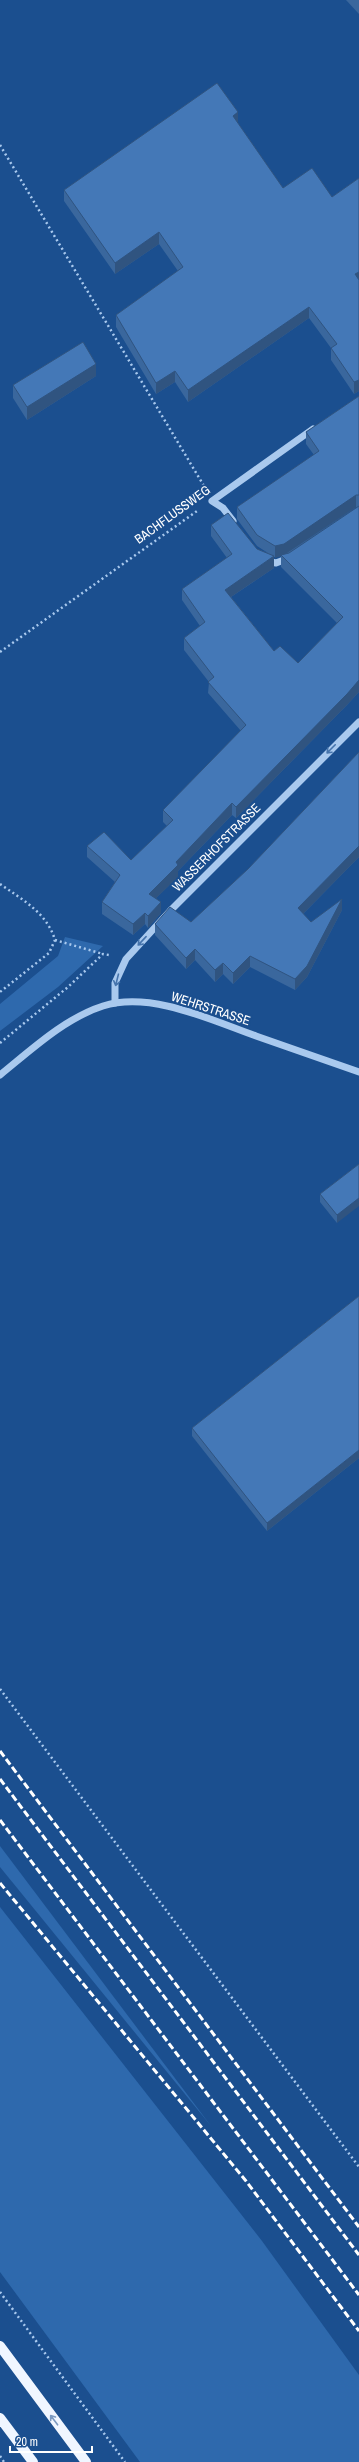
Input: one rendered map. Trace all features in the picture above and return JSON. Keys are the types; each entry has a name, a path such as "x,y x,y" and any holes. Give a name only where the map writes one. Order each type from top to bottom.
{"main road":[{"path":"0,2346 86,2462"},
{"path":"0,2418 33,2462"}],"street":[{"name":"BACHFLUSSWEG","path":"212,501 321,424"},
{"path":"212,501 223,508 237,525"},
{"path":"259,555 268,562 276,563 286,560 299,552"},
{"name":"WASSERHOFSTRASSE","path":"116,1004 115,983 126,959 170,911 359,722"},
{"name":"WEHRSTRASSE","path":"1,1072 71,1020 92,1010 116,1004 153,1003 188,1011 359,1072"}],"path":[{"path":"0,145 212,501"},
{"name":"BACHFLUSSWEG","path":"0,652 212,501"},
{"path":"0,884 42,915 51,927 55,940 49,953 0,992"},
{"path":"55,940 126,959"},
{"path":"0,1043 68,987 103,954"},
{"path":"0,1689 359,2167"},
{"path":"0,2292 125,2462"},
{"path":"0,2456 4,2462"}],"shaded area":[{"path":"65,937 103,946 58,987 0,1031 0,1004 58,956"},
{"path":"0,1846 211,2126 0,1867"},
{"path":"0,1907 262,2241 359,2375 359,2462 140,2462 0,2272"}],"building":[{"path":"217,83 238,112 233,116 283,188 312,168 332,197 359,178 359,272 355,274 359,280 359,380 354,382 331,348 337,344 309,307 188,390 175,371 156,383 116,315 183,267 159,232 115,263 64,190"},
{"path":"83,342 96,364 27,407 13,385"},
{"path":"359,396 359,495 356,495 284,544 275,546 257,535 237,507 319,451 306,432"},
{"path":"359,506 359,680 236,807 232,803 176,862 178,865 149,894 161,902 148,916 145,913 133,924 102,902 120,875 87,846 104,832 131,860 173,820 163,810 246,725 208,682 214,677 184,638 205,622 182,589 232,554 211,525 228,513 257,549 274,556 225,590 274,651 280,646 298,663 343,617 281,555 289,553"},
{"path":"359,752 359,846 298,908 311,922 342,899 307,966 295,979 250,956 233,973 223,963 215,970 195,949 186,958 155,924 170,907 191,922 248,869"},
{"path":"359,1164 359,1198 337,1215 320,1194"},
{"path":"359,1296 359,1450 267,1523 192,1428"}],"railway":[{"path":"0,1751 359,2227"},
{"path":"0,1779 359,2255"},
{"path":"0,1820 359,2295"},
{"path":"0,1883 246,2181 359,2331"}]}
